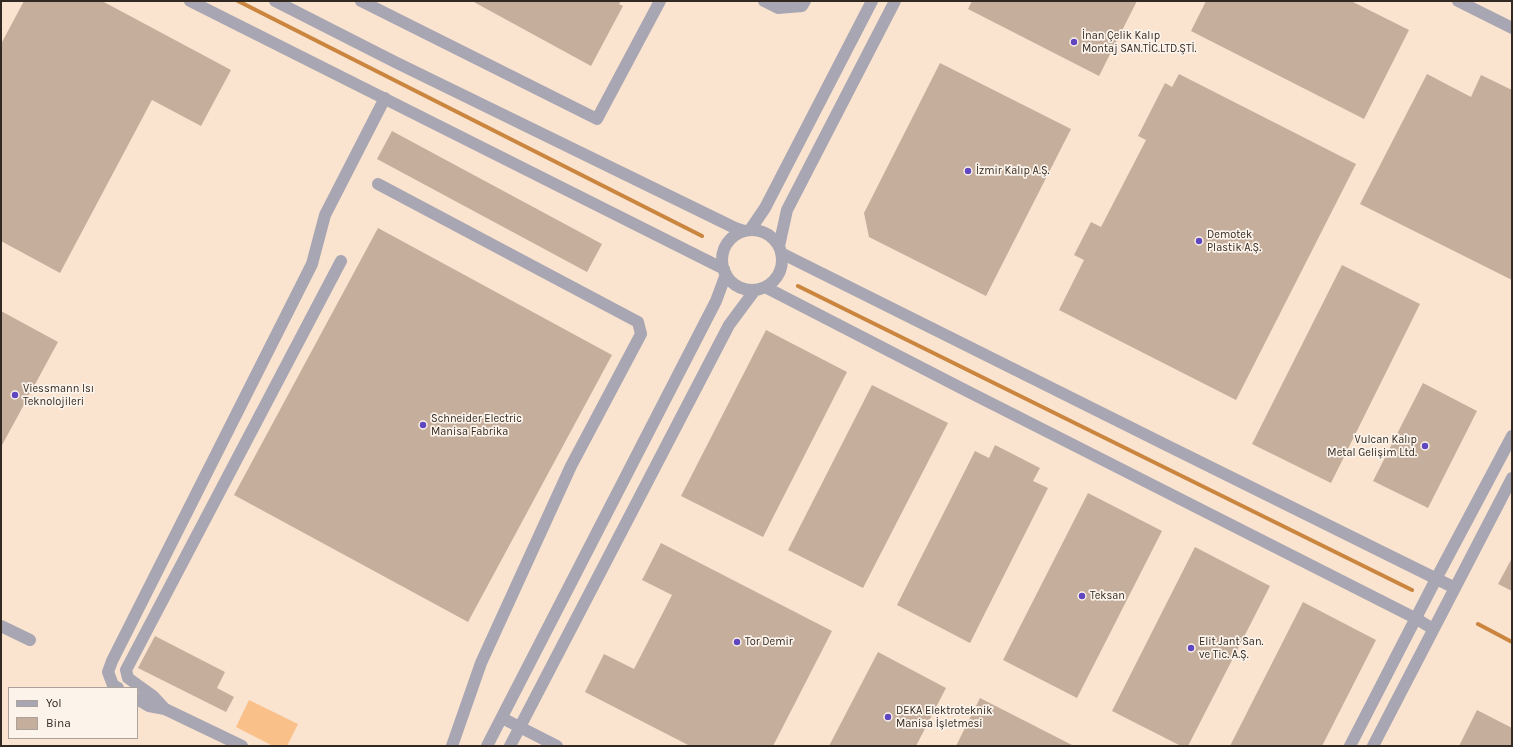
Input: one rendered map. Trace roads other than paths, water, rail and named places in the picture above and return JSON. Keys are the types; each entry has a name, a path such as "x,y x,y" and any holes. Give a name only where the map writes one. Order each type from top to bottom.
{"street":[{"path":"190,1 385,98 725,271"},
{"path":"275,1 424,76 735,228 747,231 763,232 771,237 780,249 1455,588"},
{"path":"361,1 597,119 660,1"},
{"path":"764,1 778,8 802,6 805,1"},
{"path":"872,1 765,208 747,231 735,235 728,242 722,261 725,271 736,285 745,289 760,288 774,281 782,263 780,249 787,210 895,1"},
{"path":"1458,1 1512,28"},
{"path":"116,687 113,685 108,672 112,661 312,264 325,216 385,98"},
{"path":"378,184 638,322 641,334 571,466 481,663 452,746"},
{"path":"166,709 153,696 128,678 126,670 341,261"},
{"path":"487,746 716,301 725,271"},
{"path":"760,288 1417,619 1433,630"},
{"path":"510,746 729,325 760,288"},
{"path":"1350,746 1512,436"},
{"path":"1373,746 1512,478"},
{"path":"1,626 30,640"},
{"path":"138,700 149,706 166,709 242,746"},
{"path":"502,718 557,746"}],"waterway":[{"path":"238,1 702,236"},
{"path":"798,286 1412,590"},
{"path":"1478,624 1512,642"}],"place":[{"name":"İnan Çelik Kalıp Montaj SAN.TİC.LTD.ŞTİ.","path":"1074,42"},
{"name":"İzmir Kalıp A.Ş.","path":"968,171"},
{"name":"Demotek Plastik A.Ş.","path":"1199,241"},
{"name":"Viessmann Isı Teknolojileri","path":"15,395"},
{"name":"Schneider Electric Manisa Fabrika","path":"423,425"},
{"name":"Vulcan Kalıp Metal Gelişim Ltd.","path":"1425,446"},
{"name":"Teksan","path":"1082,596"},
{"name":"Tor Demir","path":"737,642"},
{"name":"Elit Jant San. ve Tic. A.Ş.","path":"1191,648"},
{"name":"DEKA Elektroteknik Manisa İşletmesi","path":"888,717"}]}
